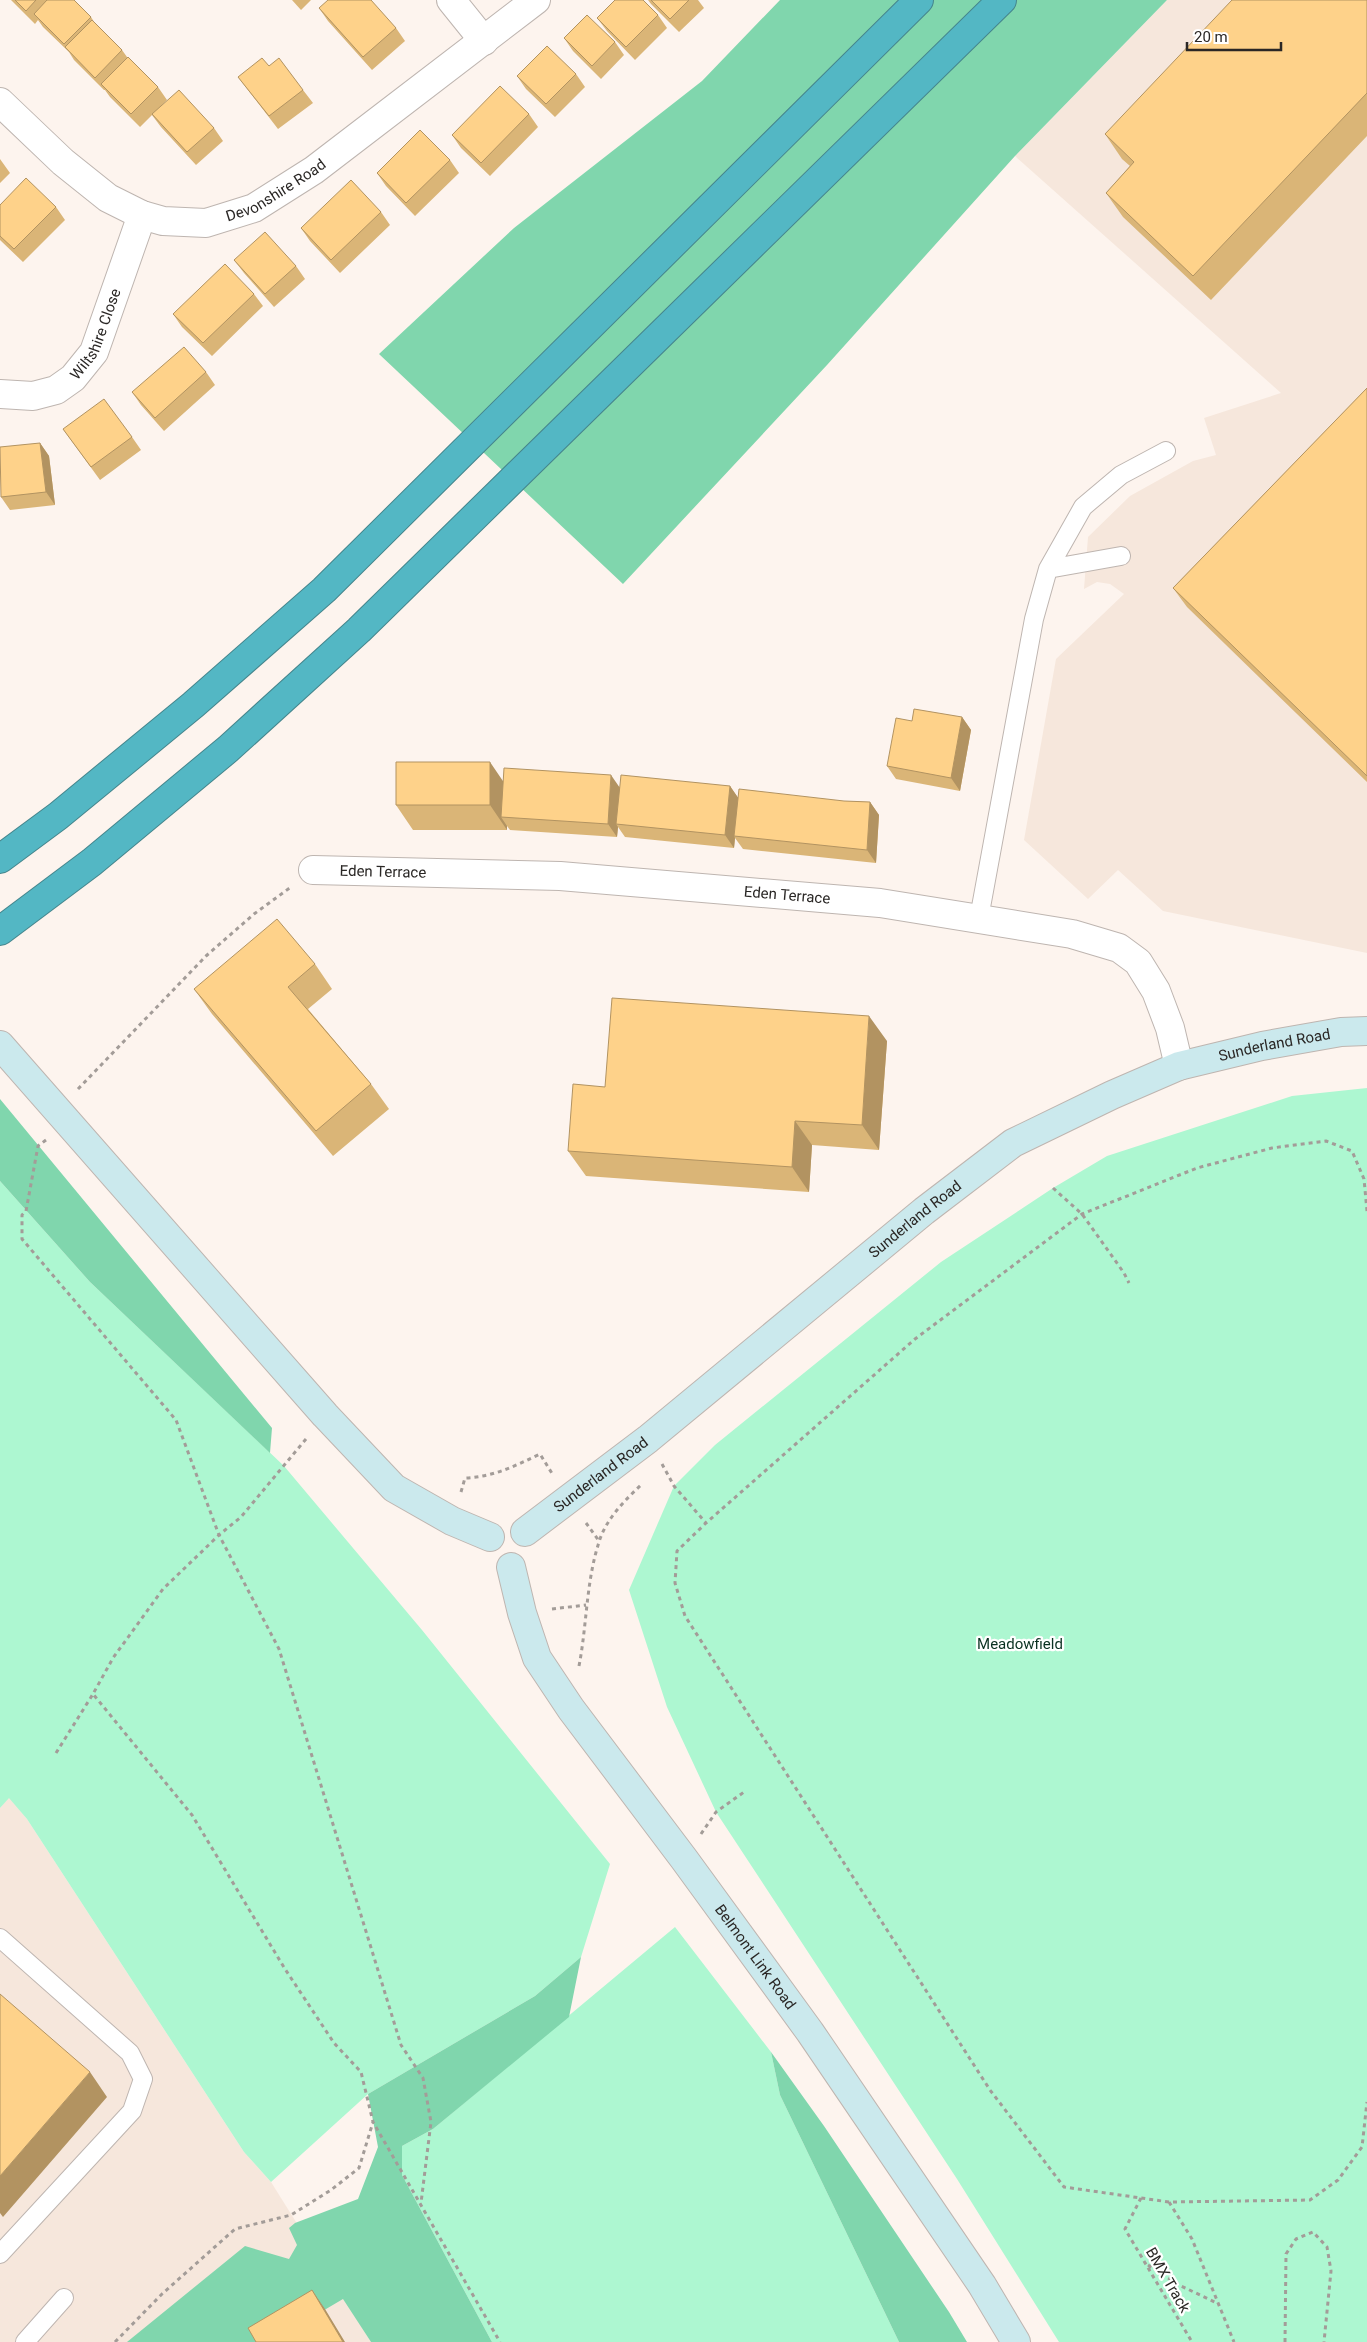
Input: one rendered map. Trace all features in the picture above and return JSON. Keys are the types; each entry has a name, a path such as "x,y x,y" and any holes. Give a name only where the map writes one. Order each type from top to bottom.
{"highway":[{"path":"0,859 58,816 193,705 324,590 919,0"},
{"path":"0,931 92,862 228,749 359,630 1002,0"}],"street":[{"path":"452,0 484,40"},
{"name":"Devonshire Road","path":"0,102 63,162 108,198 142,215 164,221 206,223 254,208 314,170 536,0"},
{"name":"Wiltshire Close","path":"0,394 33,396 56,390 73,378 94,352 142,215"},
{"name":"Eden Terrace","path":"313,870 560,876 880,904 1072,934 1119,948 1138,962 1156,991 1170,1028 1180,1066"},
{"name":"Sunderland Road","path":"525,1532 648,1440 924,1211 1013,1143 1112,1095 1180,1066 1262,1046 1341,1032 1367,1031"},
{"path":"0,1045 325,1415 394,1488 452,1521 490,1537"},
{"path":"506,1524 516,1526 525,1532 530,1540 530,1549 526,1558 520,1564 510,1567 502,1565 490,1553 490,1537 496,1528 506,1524"},
{"name":"Belmont Link Road","path":"510,1567 522,1613 537,1658 571,1709 684,1859 810,2032 982,2285 1016,2342"}],"lane":[{"path":"979,918 1034,619 1048,569 1083,507 1121,475 1166,451"},
{"path":"1048,569 1121,556"},
{"path":"0,1938 130,2053 143,2079 132,2111 0,2254"},
{"path":"25,2342 64,2298"}],"path":[{"path":"313,870 254,914 206,956 38,1146 26,1211 22,1215 22,1239 176,1420 219,1535 279,1650 401,2045 423,2078 431,2122 421,2203"},
{"path":"1367,1211 1364,1179 1352,1152 1326,1142 1272,1148 1197,1168 1082,1214 915,1339 706,1523 677,1551 675,1582 685,1616 990,2090 1064,2187 1169,2202 1310,2200 1338,2180 1362,2147 1367,2102"},
{"path":"1053,1188 1082,1214 1129,1283"},
{"path":"56,1753 113,1658 163,1590 241,1516 325,1415"},
{"path":"648,1440 674,1486 706,1523"},
{"path":"452,1521 465,1478 482,1478 508,1470 540,1454 569,1500 599,1540"},
{"path":"656,1471 662,1465"},
{"path":"571,1709 584,1642 586,1605 599,1540 622,1503 649,1478"},
{"path":"93,1694 192,1815 285,1969 334,2043 361,2072 373,2122 500,2342"},
{"path":"684,1859 716,1812 744,1792"},
{"path":"114,2342 162,2294 235,2229 291,2215 332,2190 359,2168 373,2122"},
{"name":"BMX Track","path":"1141,2198 1125,2229 1192,2342"},
{"path":"1169,2202 1192,2239 1233,2341"},
{"path":"1285,2342 1286,2254 1296,2239 1313,2232 1326,2247 1331,2271 1324,2342"},
{"path":"1146,2264 1179,2285 1219,2304"}],"shaded area":[{"path":"1167,0 1367,0 1367,953 1163,911 1118,870 1088,899 1024,840 1056,659 1124,594 1110,584 1097,582 1084,589 1088,537 1130,496 1193,461 1216,455 1204,418 1281,393 1015,156"},
{"path":"9,1797 27,1819 244,2152 271,2182 371,2342 0,2342 0,1808"}],"green space":[{"path":"780,0 1167,0 1015,156 827,365 623,584 379,354 514,228 702,81"},
{"name":"Meadowfield","path":"1367,1088 1367,2342 1059,2342 957,2179 716,1812 667,1707 629,1590 674,1486 715,1445 941,1262 1053,1188 1107,1156 1292,1096"},
{"path":"0,1099 272,1428 270,1453 90,1282 0,1181"},
{"path":"0,1181 90,1282 284,1466 422,1630 610,1864 581,1957 535,1996 368,2094 271,2182 244,2152 27,1819 9,1798 0,1808"},
{"path":"675,1927 771,2052 780,2095 899,2342 492,2342 402,2175 402,2146 433,2129"},
{"path":"581,1957 569,2017 433,2129 402,2146 402,2175 492,2342 371,2342 343,2299 270,2342 127,2342 245,2246 289,2259 297,2245 289,2228 295,2223 358,2199 378,2147 368,2094 535,1996"},
{"path":"771,2052 824,2126 949,2312 967,2342 899,2342 780,2095"}],"building":[{"path":"15,0 36,0 26,11"},
{"path":"47,0 74,0 91,17 64,44 34,14"},
{"path":"328,0 371,0 396,28 363,57 319,8"},
{"path":"615,0 643,0 658,15 626,47 597,18"},
{"path":"651,0 689,0 670,19"},
{"path":"1232,0 1367,0 1367,93 1193,276 1106,193 1134,162 1105,134"},
{"path":"587,15 615,42 592,66 564,38"},
{"path":"92,20 122,50 95,78 65,47"},
{"path":"547,46 576,74 546,104 517,76"},
{"path":"128,57 158,87 131,114 101,84"},
{"path":"262,58 269,66 279,58 303,90 269,116 238,77"},
{"path":"500,86 529,114 481,163 452,135"},
{"path":"179,90 214,128 187,152 152,114"},
{"path":"420,130 450,160 406,203 377,173"},
{"path":"26,178 56,207 14,249 0,236 0,205"},
{"path":"351,180 381,212 331,260 301,228"},
{"path":"265,232 296,266 265,294 234,260"},
{"path":"225,264 254,294 203,343 173,314"},
{"path":"184,347 206,372 155,418 132,392"},
{"path":"1367,388 1367,776 1173,588"},
{"path":"104,399 132,437 91,467 63,429"},
{"path":"40,443 46,492 1,497 0,447"},
{"path":"914,709 962,717 951,778 887,766 896,718 912,721"},
{"path":"396,762 490,762 490,805 396,805"},
{"path":"504,768 611,775 608,824 501,817"},
{"path":"621,775 730,786 725,835 616,824"},
{"path":"739,789 844,801 870,802 867,850 734,836"},
{"path":"277,919 315,964 288,987 371,1084 316,1131 194,989"},
{"path":"612,998 869,1016 862,1125 795,1121 792,1167 568,1151 573,1084 605,1087"},
{"path":"0,1994 90,2072 0,2176"},
{"path":"312,2290 343,2342 256,2342 248,2328"}]}
